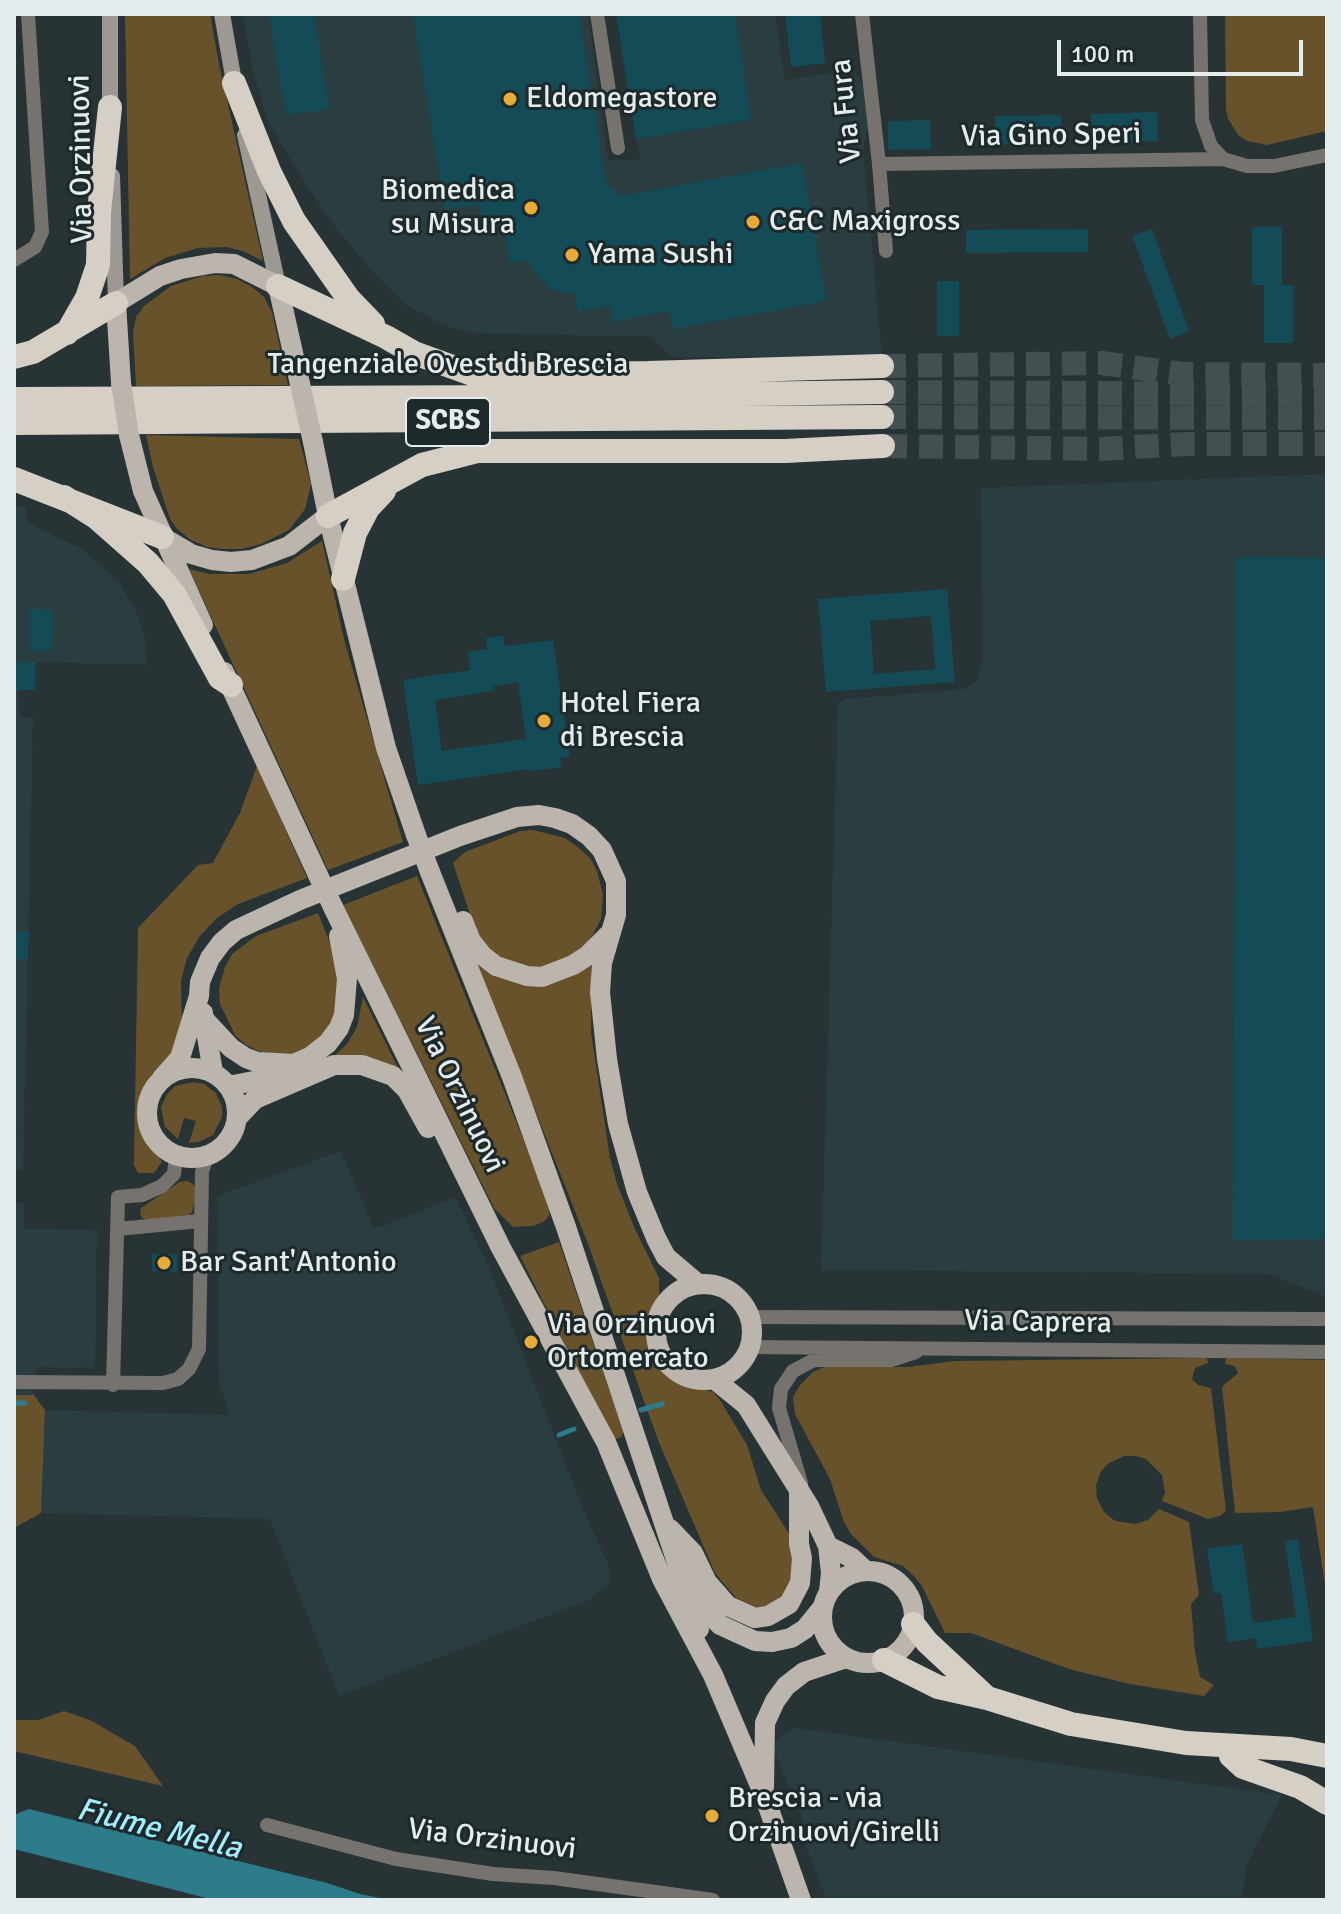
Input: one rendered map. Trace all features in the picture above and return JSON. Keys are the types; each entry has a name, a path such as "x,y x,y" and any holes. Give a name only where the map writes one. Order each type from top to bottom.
{"highway":[{"path":"234,83 269,171 294,221 348,298 386,337"},
{"path":"67,333 87,298 98,265 99,212 110,107"},
{"path":"278,286 386,337"},
{"path":"14,357 33,352 116,303"},
{"name":"Tangenziale Ovest di Brescia","path":"14,399 771,393 827,382 882,379 648,373 472,374 414,353 386,337"},
{"name":"Tangenziale Ovest di Brescia","path":"14,423 775,418 832,432 882,432 785,451 477,451 422,465 396,477"},
{"path":"328,516 396,477"},
{"path":"343,579 355,533 368,508 396,477"},
{"path":"14,479 162,537"},
{"path":"64,497 97,518 148,563 174,594 220,678 231,685"},
{"path":"913,1624 927,1642 987,1698"},
{"path":"884,1660 938,1687 987,1698 1071,1724 1186,1743 1291,1749 1327,1756"},
{"path":"1186,1743 1231,1756 1327,1771"},
{"path":"1291,1749 1327,1744"},
{"path":"1231,1756 1243,1767 1300,1787 1327,1803"}],"main road":[{"name":"Via Orzinuovi","path":"110,14 110,107 121,383 129,435 143,491 334,910 501,1248 606,1442 662,1579 713,1675 764,1795 801,1900"},
{"name":"Via Orzinuovi","path":"222,14 234,83 328,516 386,748 416,835 512,1077 569,1235 667,1526 713,1675"},
{"path":"116,303 160,276 215,263 234,264 278,286"},
{"path":"162,537 191,554 212,560 252,560 289,546 328,516"},
{"path":"468,1180 441,1153 407,1090 393,1076 377,1068 334,1065 255,1099 237,1118 228,1141 207,1156 191,1158 176,1155 157,1142 147,1120 148,1100 180,1058 199,996 200,982 210,958 222,942 253,919 460,836 517,817 539,815 555,818 572,824 602,850 610,865 618,898 602,963 600,992 607,1059 618,1124 637,1192 666,1257 669,1299"},
{"path":"430,872 456,902 471,941 482,955 510,972 542,977 557,973 587,956 609,934"},
{"path":"162,1078 188,1067 221,1079 264,1079 310,1057 328,1043 344,1015 347,979 334,910"},
{"path":"199,996 221,1079 235,1098 237,1118"},
{"path":"204,1019 231,1048 246,1058 257,1062 294,1064"},
{"path":"666,1257 698,1284"},
{"path":"745,1355 733,1369 714,1379 688,1377 676,1370 660,1349 657,1323 669,1299 687,1287 712,1285 725,1289 744,1305 752,1332 745,1355 746,1405"},
{"path":"667,1526 685,1554 709,1613 736,1635 772,1642 791,1638 805,1629 826,1600 839,1581 866,1571 892,1577 902,1586 913,1610 913,1624 904,1646 884,1660 871,1663 846,1658 834,1649 822,1623 826,1600 831,1573 828,1546 804,1498 746,1405 714,1379"},
{"path":"667,1526 693,1553 707,1582 728,1606 755,1618 768,1616 789,1604 800,1583 799,1544 804,1498"},
{"path":"828,1546 852,1558 866,1571"},
{"path":"764,1795 765,1723 775,1701 786,1686 804,1672 846,1658"}],"street":[{"path":"14,260 35,247 42,232 28,14"},
{"path":"597,14 618,148"},
{"name":"Via Fura","path":"862,14 886,251"},
{"path":"1200,14 1202,120 1211,146 1223,159"},
{"name":"Via Gino Speri","path":"879,164 1223,159 1247,166 1274,166 1327,155"},
{"path":"113,1385 118,1197 142,1195 162,1186 174,1174 176,1155"},
{"path":"14,1382 163,1383 178,1379 189,1369 199,1349 202,1172 207,1156"},
{"path":"118,1229 200,1221"},
{"name":"Via Caprera","path":"749,1317 1327,1319"},
{"path":"804,1498 781,1419 779,1399 786,1379 803,1364 814,1360 891,1360 926,1348"},
{"name":"Via Caprera","path":"745,1355 926,1348 1327,1352"},
{"name":"Via Orzinuovi","path":"267,1825 396,1859 493,1874 554,1878 713,1900"}],"shaded area":[{"path":"125,14 210,14 263,261 227,247 198,248 165,258 130,279"},
{"path":"243,14 588,14 608,160 640,159 618,14 775,14 785,80 853,69 865,88 869,122 863,150 882,358 671,357 651,337 478,333 435,321 408,306 377,277 336,228 302,178 268,121 253,71"},
{"path":"1225,14 1327,14 1327,131 1267,145 1239,136 1226,110"},
{"path":"220,275 237,279 264,297 272,312 288,385 136,386 133,332 136,317 144,306 171,286 203,276"},
{"path":"146,435 299,439 311,484 305,509 289,530 261,544 223,549 207,547 191,540 170,519"},
{"path":"1327,474 1327,1297 1268,1274 821,1270 838,703 846,699 965,689 978,679 983,657 981,488"},
{"path":"14,505 26,508 26,522 82,549 119,582 137,614 145,639 146,665 36,662 35,690 19,690 19,717 33,718 23,1170 14,1170"},
{"path":"322,541 345,643 403,842 328,870 189,569 210,574 249,574 287,563"},
{"path":"257,766 307,878 238,904 217,918 200,936 187,958 181,981 182,1027 172,1053 156,1069 141,1101 143,1131 162,1162 154,1173 138,1173 134,1165 138,928 198,865 213,863 240,813"},
{"path":"533,830 565,838 590,858 603,895 601,919 579,954 538,969 498,958 478,938 453,863 465,852 520,831"},
{"path":"417,876 549,1208 549,1216 532,1226 513,1227 494,1208 343,905"},
{"path":"318,913 341,971 336,1020 312,1046 291,1055 278,1056 246,1045 235,1035 220,1004 219,988 232,954 256,936"},
{"path":"475,958 494,974 591,964 591,1032 610,1158 635,1229 659,1278 659,1300 651,1327 655,1358 674,1380 713,1392 720,1400 747,1445 761,1490 797,1546 791,1595 763,1610 736,1598 715,1573 658,1440 588,1244"},
{"path":"363,997 398,1068 364,1055 328,1062 347,1044 357,1027"},
{"path":"194,1082 204,1084 216,1093 222,1107 222,1117 213,1135 189,1143 196,1121 184,1118 178,1139 165,1127 161,1107 175,1086"},
{"path":"341,1151 374,1229 455,1197 487,1263 585,1514 608,1564 610,1576 607,1587 588,1600 339,1696 270,1519 41,1513 45,1410 230,1415 219,1383 217,1196"},
{"path":"188,1181 197,1193 192,1212 186,1218 155,1222 142,1218 141,1208 180,1182"},
{"path":"14,1203 24,1203 24,1229 97,1230 95,1368 36,1367 34,1395 14,1395"},
{"path":"559,1242 623,1431 622,1437 615,1439 611,1436 520,1256"},
{"path":"1207,1358 1208,1363 1195,1368 1192,1379 1198,1385 1211,1388 1226,1511 1208,1519 1162,1501 1165,1492 1162,1475 1146,1459 1136,1456 1124,1456 1109,1463 1101,1471 1096,1485 1097,1498 1104,1512 1115,1521 1135,1524 1148,1520 1159,1509 1189,1522 1199,1595 1191,1604 1195,1652 1200,1677 1214,1685 1204,1696 1130,1684 1069,1669 971,1633 945,1633 922,1586 913,1575 903,1566 874,1557 851,1534 830,1479 795,1414 793,1397 813,1372 827,1366 908,1367 955,1361"},
{"path":"1226,1358 1327,1360 1327,1597 1313,1507 1280,1512 1235,1513 1222,1387 1238,1373 1235,1366 1225,1364"},
{"path":"14,1395 34,1395 45,1410 41,1513 14,1528"},
{"path":"64,1711 90,1720 135,1746 163,1786 14,1751 14,1720 38,1720"},
{"path":"795,1728 1282,1795 1247,1864 1241,1900 827,1900 805,1844 809,1836 774,1751 776,1742"}],"water":[{"path":"29,1809 390,1900 214,1900 14,1849 14,1815"}],"building":[{"path":"269,14 314,14 329,109 286,115"},
{"path":"413,14 579,14 606,184 621,196 802,163 826,301 674,329 668,311 612,322 611,306 577,311 574,294 552,290 527,260 509,263 505,230 483,233 479,204 445,210"},
{"path":"616,14 735,14 751,120 636,139"},
{"path":"785,14 820,14 825,63 791,67"},
{"path":"1157,112 1158,141 1091,143 1091,114"},
{"path":"1061,115 1062,143 995,145 995,116"},
{"path":"930,120 931,149 888,150 888,121"},
{"path":"1282,226 1282,285 1293,285 1293,343 1264,343 1264,285 1252,285 1252,227"},
{"path":"1088,229 1088,252 966,253 966,230"},
{"path":"1152,229 1189,331 1170,339 1132,236"},
{"path":"937,281 959,281 959,336 937,336"},
{"path":"1236,557 1327,558 1327,1239 1233,1240"},
{"path":"947,589 955,682 826,692 818,599","holes":["931,616 935,669 874,674 870,621"]},
{"path":"30,609 53,610 52,651 29,651"},
{"name":"Hotel Fiera di Brescia","path":"503,636 505,646 553,640 570,757 560,758 562,767 418,785 403,680 470,670 468,652 487,649 486,638","holes":["518,682 526,739 442,751 435,700 494,691 493,686"]},
{"path":"16,662 35,662 35,690 16,690"},
{"path":"14,932 29,932 28,959 14,959"},
{"name":"Bar Sant'Antonio","path":"152,1254 177,1254 177,1272 152,1271"},
{"path":"1298,1539 1313,1641 1257,1649 1256,1638 1228,1642 1221,1593 1214,1594 1207,1549 1242,1544 1253,1623 1296,1617 1285,1541"}],"waterway":[{"path":"14,1403 25,1403"},
{"path":"641,1410 662,1404"},
{"path":"559,1435 574,1429"}],"tunnel":[{"path":"882,366 1102,363 1183,374 1327,375"},
{"path":"882,392 1327,394"},
{"path":"882,417 1327,418"},
{"path":"883,446 1102,449 1186,444 1327,444"}],"place":[{"name":"Eldomegastore","path":"510,99"},
{"name":"Biomedica su Misura","path":"531,208"},
{"name":"C&C Maxigross","path":"753,222"},
{"name":"Yama Sushi","path":"572,255"},
{"name":"Hotel Fiera di Brescia","path":"544,721"},
{"name":"Bar Sant'Antonio","path":"164,1263"},
{"name":"Via Orzinuovi Ortomercato","path":"531,1342"},
{"name":"Brescia - via Orzinuovi/Girelli","path":"712,1816"}],"water label":[{"name":"Fiume Mella","path":"159,1830"}]}
